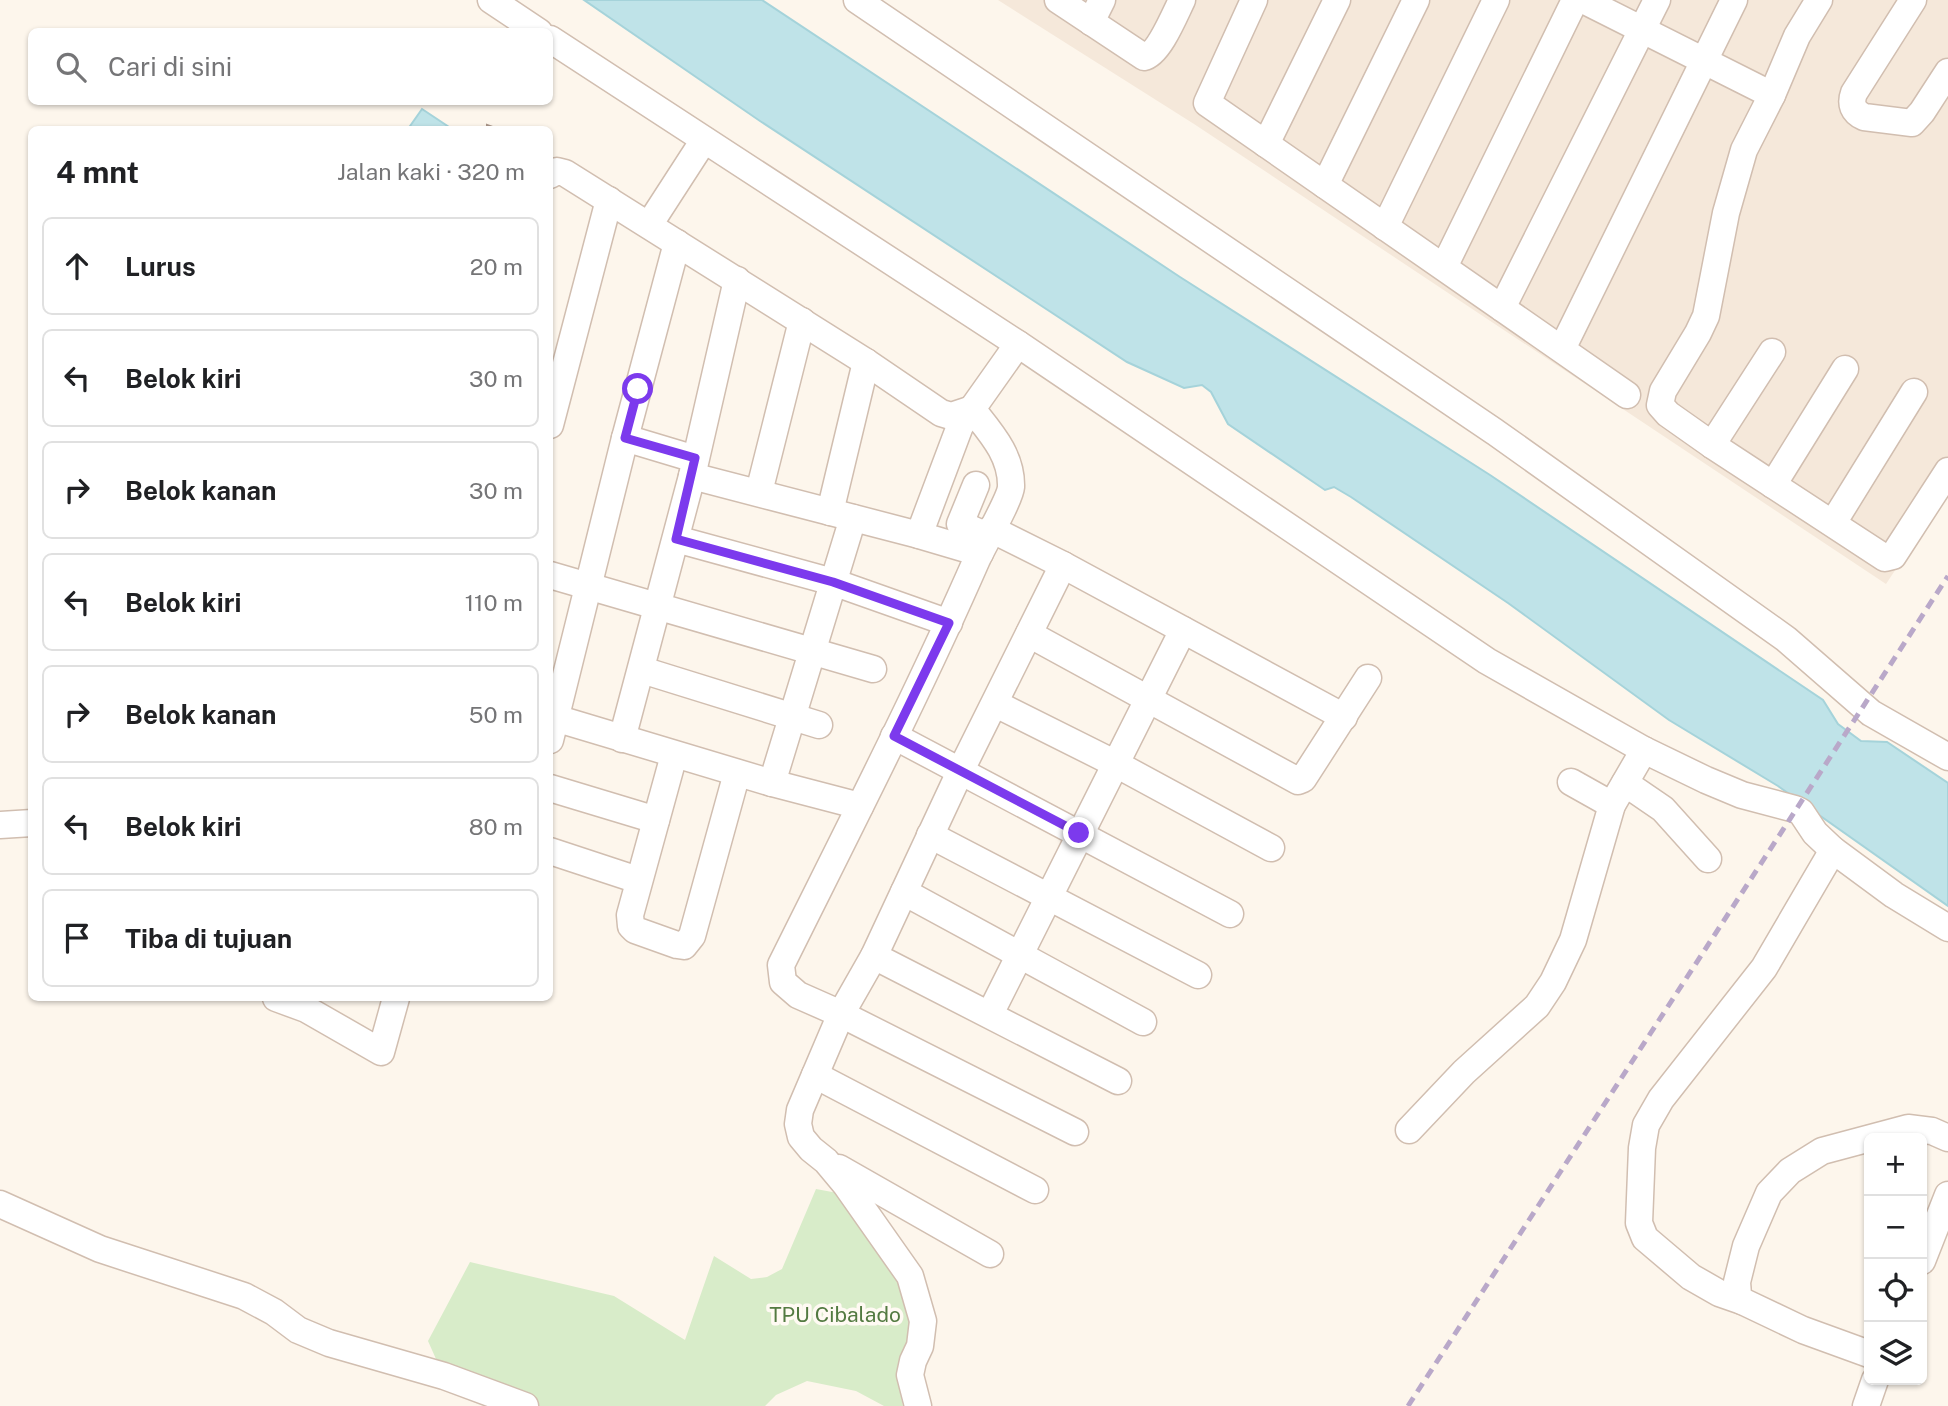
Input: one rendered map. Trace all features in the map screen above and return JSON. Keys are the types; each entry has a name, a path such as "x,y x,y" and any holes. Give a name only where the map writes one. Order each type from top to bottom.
{"street":[{"path":"491,0 533,28"},
{"path":"857,0 1495,432 1786,639 1871,713 1948,757"},
{"path":"1058,0 1097,11 1140,56 1148,57 1156,51 1182,0"},
{"path":"1254,0 1207,103 1627,395"},
{"path":"1266,144 1337,0"},
{"path":"1325,185 1416,0"},
{"path":"1385,227 1496,0"},
{"path":"1444,267 1575,0"},
{"path":"1583,0 1772,94"},
{"path":"1502,308 1657,0"},
{"path":"1562,349 1734,0"},
{"path":"1819,0 1797,36 1744,150 1731,190 1703,324 1660,398 1660,405 1663,410 1712,445 1882,557 1891,558 1948,471"},
{"path":"1913,0 1857,88 1852,99 1853,107 1857,114 1864,117 1912,123 1948,72"},
{"path":"553,41 1018,344 1476,653 1644,750 1742,795 1796,809 1815,833 1833,849 1894,895 1948,928"},
{"path":"649,225 704,140"},
{"path":"553,173 557,171 565,173 609,200 866,362 941,413 951,416 972,409"},
{"path":"553,414 609,200"},
{"path":"553,725 677,243"},
{"path":"622,739 676,539 737,280"},
{"path":"759,492 802,321"},
{"path":"919,535 951,443 1018,344"},
{"path":"1712,445 1772,352"},
{"path":"772,783 833,582 866,362"},
{"path":"1773,485 1845,369"},
{"path":"1833,523 1914,392"},
{"path":"972,409 1001,447 1011,475 1011,491 782,965 783,982 789,990 1075,1132"},
{"path":"625,438 759,492 841,515 919,535 986,539"},
{"path":"976,485 960,524 986,539 1063,565 1344,718"},
{"path":"676,539 833,582 949,623"},
{"path":"990,1254 826,1161 811,1149 798,1124 800,1110 841,1014 874,956 960,772 1063,565"},
{"path":"553,576 873,669"},
{"path":"990,1014 1182,630"},
{"path":"1029,634 1298,781 1303,779 1368,678"},
{"path":"642,670 819,725"},
{"path":"996,704 1116,764 1270,848"},
{"path":"553,729 622,739 860,806"},
{"path":"894,736 1230,914"},
{"path":"1409,1130 1464,1072 1537,1006 1553,982 1573,940 1619,794 1644,750"},
{"path":"674,755 630,915 631,926 649,936 677,945 684,946 692,936 737,773"},
{"path":"1570,782 1619,794 1663,809 1708,859"},
{"path":"553,789 656,820"},
{"path":"0,825 28,823"},
{"path":"930,835 1198,975"},
{"path":"1833,849 1764,968 1661,1099 1646,1125 1642,1148 1639,1223 1645,1238 1691,1277 1719,1293 1803,1330 1864,1352"},
{"path":"553,852 639,880"},
{"path":"904,892 1143,1022"},
{"path":"874,956 1118,1081"},
{"path":"308,1003 381,1052 395,1001"},
{"path":"815,1075 1035,1190"},
{"path":"1742,1301 1738,1295 1737,1282 1746,1246 1769,1192 1790,1171 1822,1151 1908,1128 1932,1130 1948,1138"},
{"path":"826,1161 910,1276 923,1321 920,1346 913,1361 911,1375 918,1406"},
{"path":"1923,1259 1948,1195"},
{"path":"0,1205 100,1249 244,1296 274,1312 298,1331 329,1343 444,1376 525,1406"},
{"path":"1866,1406 1873,1385"}],"shaded area":[{"path":"998,0 1948,0 1948,490 1886,584 1194,124"}],"green space":[{"name":"TPU Cibalado","path":"816,1189 843,1194 898,1279 906,1299 912,1339 902,1356 897,1378 903,1406 884,1406 856,1391 807,1381 776,1395 765,1406 491,1406 427,1381 436,1359 428,1341 470,1262 614,1296 685,1340 714,1256 751,1279 767,1277 782,1269"}],"water":[{"path":"584,0 762,0 1180,277 1490,475 1823,700 1838,724 1861,741 1887,742 1948,783 1948,906 1778,786 1669,720 1508,603 1351,497 1334,487 1325,490 1228,424 1211,392 1202,385 1184,388 1127,362 760,121"},
{"path":"422,109 448,126 410,126"}],"railway":[{"path":"1408,1406 1948,576"}],"route":[{"path":"638,389 625,438 695,458 676,539 833,582 949,623 894,736 1079,833"}]}
